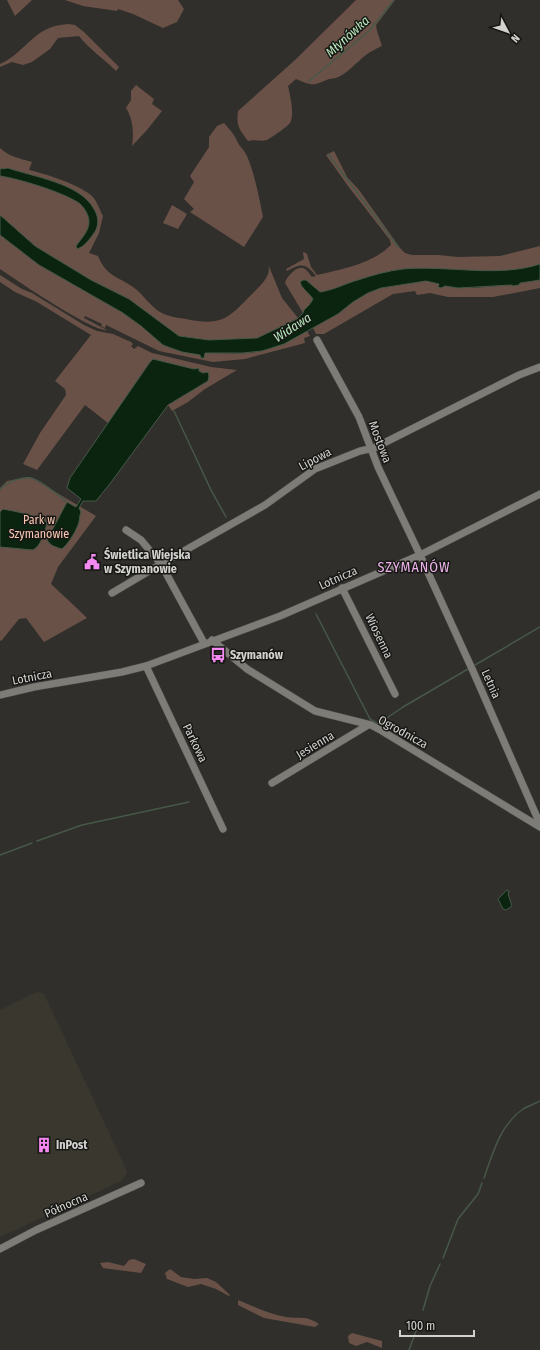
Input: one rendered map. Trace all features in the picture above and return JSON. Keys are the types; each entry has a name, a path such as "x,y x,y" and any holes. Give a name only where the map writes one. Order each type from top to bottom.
{"street":[{"name":"Mostowa","path":"317,340 359,417 370,449 420,555"},
{"name":"Lipowa","path":"112,593 265,505 315,469 360,451 374,448 519,375 540,367"},
{"name":"Lotnicza","path":"0,695 34,687 122,672 146,666 280,616 420,555 540,494"},
{"name":"Ogrodnicza","path":"126,530 141,540 161,564 208,642 247,669 316,711 382,730 540,827"},
{"name":"Letnia","path":"420,555 540,824"},
{"name":"Wiosenna","path":"342,588 395,694"},
{"name":"Parkowa","path":"146,666 223,829"},
{"name":"Jesienna","path":"272,784 368,725"},
{"name":"Północna","path":"0,1249 36,1230 141,1183"}],"shaded area":[{"path":"37,992 44,994 127,1171 123,1180 0,1237 0,1010"}],"green space":[{"path":"7,0 32,0 15,16"},
{"path":"65,0 178,0 184,9 177,22 163,28 133,14 118,9 117,11 83,6"},
{"path":"356,0 395,0 376,25 382,46 362,58 340,76 312,84 296,79 288,86 292,110 290,123 267,140 248,141 239,127 237,120 238,111 295,60"},
{"path":"68,24 75,25 84,32 119,67 116,71 79,36 58,38 50,49 32,62 23,65 12,62 0,67 0,64 18,53 38,34 56,26"},
{"path":"136,85 154,99 152,104 162,111 132,146 132,126 126,108 131,100 131,91"},
{"path":"224,123 234,135 250,163 255,178 263,217 244,247 190,212 194,209 184,199 194,182 190,176 209,147 209,137 217,126"},
{"path":"0,148 11,155 32,162 29,170 72,184 93,197 103,216 99,233 89,253 98,256 108,272 133,287 160,312 173,317 209,322 218,321 225,318 232,314 263,283 269,272 268,264 282,298 298,318 257,338 209,340 179,336 129,299 91,280 35,246 0,215"},
{"path":"334,151 347,177 359,190 405,253 412,255 457,257 500,256 540,246 540,264 524,268 490,271 436,268 402,269 374,275 320,292 306,280 301,286 313,299 303,313 285,283 290,274 299,268 305,269 312,277 316,276 309,269 303,266 287,271 286,269 304,259 304,252 307,254 311,267 317,275 357,265 375,257 391,245 390,240 326,155"},
{"path":"172,205 187,214 178,229 163,223"},
{"path":"0,235 39,265 123,313 163,345 172,349 200,355 204,358 205,353 240,353 267,350 285,343 307,331 310,336 304,338 305,343 245,359 213,362 159,351 106,325 105,328 101,326 102,324 85,316 84,318 107,330 86,323 0,269"},
{"path":"0,275 84,325 97,331 113,334 131,342 133,344 131,346 134,349 138,346 152,353 211,367 237,370 172,411 168,405 208,381 207,372 203,373 199,371 198,368 194,369 153,360 150,362 108,423 85,405 37,470 23,464 40,433 66,395 65,389 55,381 91,335 37,302 15,292 0,282"},
{"path":"540,280 540,288 493,297 448,297 430,293 417,295 415,291 393,294 324,334 316,334 313,328 368,293 381,288 426,281 458,288 473,288 511,285"},
{"name":"Park w Szymanowie","path":"30,477 96,516 58,567 51,584 87,618 44,642 26,618 19,619 0,641 0,488 7,481"},
{"path":"134,1259 146,1264 141,1273 103,1268 100,1263 108,1262 124,1266 129,1260"},
{"path":"170,1269 181,1277 194,1279 207,1278 216,1282 230,1295 229,1296 216,1289 201,1284 188,1287 167,1279 165,1273"},
{"path":"238,1300 273,1314 286,1317 306,1318 319,1324 315,1327 264,1318 238,1305"},
{"path":"352,1333 382,1341 382,1348 367,1342 356,1346 349,1343 348,1336"}],"water":[{"path":"8,168 56,182 78,193 87,200 94,209 98,222 96,230 85,244 77,249 76,246 89,225 87,214 79,203 52,190 0,176 0,169"},
{"name":"Widawa","path":"0,215 35,246 91,280 129,299 179,336 209,340 257,338 297,319 313,299 301,284 300,282 303,280 306,280 320,292 375,275 403,269 437,268 490,271 524,268 540,264 540,280 520,283 519,285 513,286 458,288 445,286 441,288 438,287 439,284 426,281 381,288 368,293 353,302 338,314 284,344 262,351 243,353 205,353 204,358 201,358 200,355 182,352 163,345 123,313 39,265 0,235"},
{"path":"153,359 194,369 199,368 199,371 203,373 208,372 208,381 168,405 96,501 83,501 79,508 81,512 79,523 67,544 62,549 53,546 47,540 67,502 76,507 81,499 67,488 70,478"},
{"path":"3,509 34,516 44,520 47,523 42,538 36,548 33,550 0,547 0,512"},
{"path":"507,890 509,891 508,894 512,906 506,910 503,909 498,899"}],"waterway":[{"name":"Młynówka","path":"309,81 369,31 394,0"},
{"path":"328,154 398,247"},
{"path":"174,411 211,490 226,517"},
{"path":"0,490 4,485 13,481 31,478 44,484 67,502"},
{"path":"316,614 370,719 378,724 403,707 468,669"},
{"path":"475,665 540,627"},
{"path":"37,841 82,825 189,802"},
{"path":"0,855 32,843"},
{"path":"484,1178 494,1149 508,1123 523,1109 540,1101"},
{"path":"443,1258 458,1219 478,1194 482,1183"},
{"path":"423,1310 430,1286 440,1264"},
{"path":"409,1350 420,1320"}],"place":[{"name":"Świetlica Wiejska w Szymanowie","path":"92,562"},
{"name":"Szymanów","path":"218,655"},
{"name":"InPost","path":"44,1145"}],"district":[{"name":"SZYMANÓW","path":"414,567"}]}
